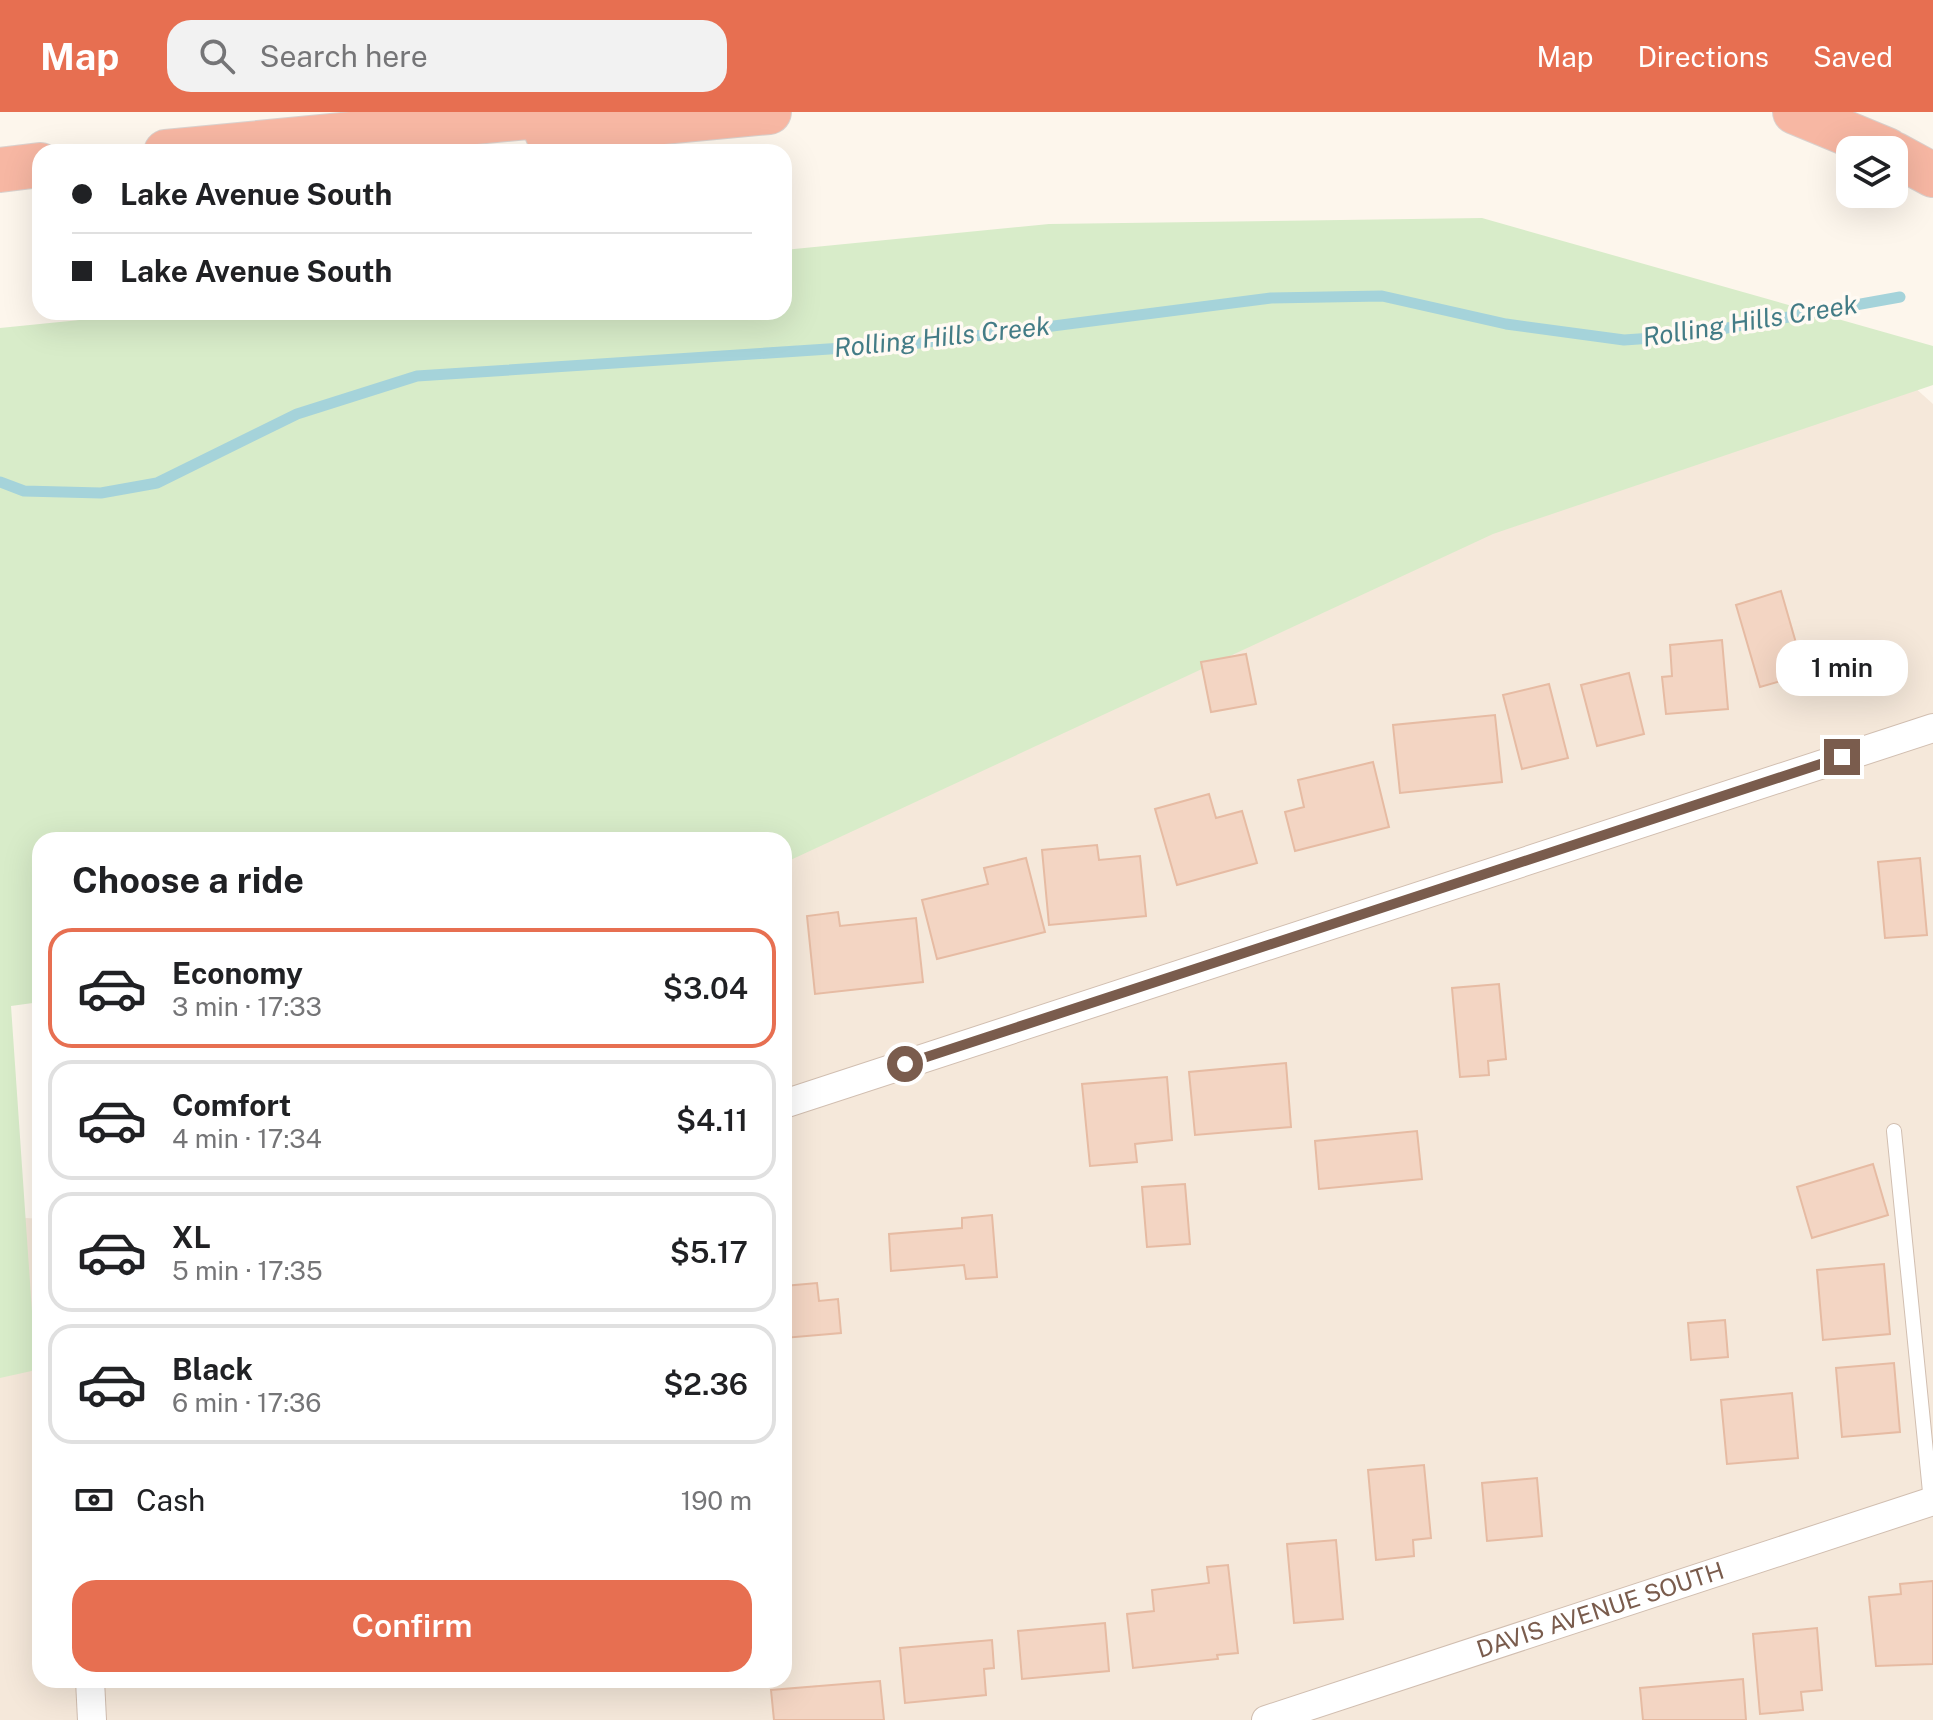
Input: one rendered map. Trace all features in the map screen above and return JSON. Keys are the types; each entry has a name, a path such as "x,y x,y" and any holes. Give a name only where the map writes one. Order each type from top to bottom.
{"highway":[{"path":"239,144 330,134 405,131 579,112"},
{"path":"405,131 501,137 769,112"},
{"path":"1795,112 1853,136"},
{"path":"1908,162 1933,175"},
{"path":"0,170 32,166"}],"street":[{"path":"792,1101 1933,728"},
{"name":"DAVIS AVENUE SOUTH","path":"1266,1720 1932,1502"},
{"path":"90,1688 92,1720"}],"lane":[{"path":"1894,1131 1932,1502"}],"shaded area":[{"path":"1883,359 1933,404 1933,1720 0,1720 0,1216 32,1218 32,1688 792,1688 792,836"}],"green space":[{"path":"1482,218 1933,346 1933,385 1493,534 792,859 792,832 32,832 32,1003 11,1006 32,1312 32,1371 0,1378 0,328 80,320 792,320 792,249 1049,224"}],"building":[{"path":"1781,591 1805,674 1760,687 1736,605"},
{"path":"1722,640 1728,709 1666,714 1662,677 1672,676 1670,645"},
{"path":"1246,654 1256,704 1211,712 1201,662"},
{"path":"1629,673 1644,734 1597,746 1581,685"},
{"path":"1549,684 1568,758 1522,769 1503,695"},
{"path":"1495,715 1502,782 1400,793 1393,725"},
{"path":"1373,762 1389,827 1295,851 1285,812 1304,807 1298,780"},
{"path":"1209,794 1216,818 1242,811 1257,863 1177,885 1155,809"},
{"path":"1097,845 1099,860 1140,856 1146,916 1049,925 1042,850"},
{"path":"1026,858 1045,932 937,959 922,900 988,884 984,868"},
{"path":"1920,858 1927,935 1885,938 1878,862"},
{"path":"838,912 840,926 916,918 923,982 815,994 807,916"},
{"path":"1499,984 1506,1059 1488,1061 1489,1075 1460,1077 1452,988"},
{"path":"1286,1063 1291,1127 1195,1135 1189,1072"},
{"path":"1167,1077 1172,1140 1135,1144 1137,1162 1090,1166 1082,1084"},
{"path":"1417,1131 1422,1179 1319,1189 1315,1141"},
{"path":"1873,1164 1888,1215 1812,1238 1797,1187"},
{"path":"1185,1184 1190,1244 1147,1247 1142,1187"},
{"path":"992,1215 997,1277 966,1279 964,1265 891,1271 889,1234 962,1228 962,1218"},
{"path":"1884,1264 1890,1334 1823,1340 1817,1270"},
{"path":"817,1283 819,1301 838,1299 841,1333 792,1337 792,1285"},
{"path":"1725,1320 1728,1357 1691,1360 1688,1323"},
{"path":"1894,1363 1900,1432 1842,1437 1836,1368"},
{"path":"1792,1393 1798,1458 1727,1464 1721,1400"},
{"path":"1424,1465 1431,1538 1413,1540 1414,1556 1376,1560 1368,1470"},
{"path":"1537,1478 1542,1536 1487,1541 1482,1483"},
{"path":"1336,1540 1343,1619 1294,1623 1287,1544"},
{"path":"1228,1565 1238,1653 1217,1655 1218,1659 1133,1668 1127,1614 1154,1611 1152,1590 1209,1583 1207,1567"},
{"path":"1933,1581 1933,1664 1876,1666 1869,1597 1901,1594 1900,1584"},
{"path":"1105,1623 1109,1671 1022,1679 1018,1631"},
{"path":"1817,1628 1822,1690 1801,1692 1803,1710 1760,1714 1753,1634"},
{"path":"992,1640 994,1668 984,1669 986,1695 905,1703 900,1648"},
{"path":"1743,1679 1746,1720 1643,1720 1640,1688"},
{"path":"880,1681 884,1720 774,1720 771,1690"}],"waterway":[{"name":"Rolling Hills Creek","path":"0,482 24,491 101,493 157,483 297,414 417,376 920,343 1271,298 1382,296 1506,324 1624,340 1682,336 1900,297"}],"route":[{"path":"905,1064 1842,757"}]}
